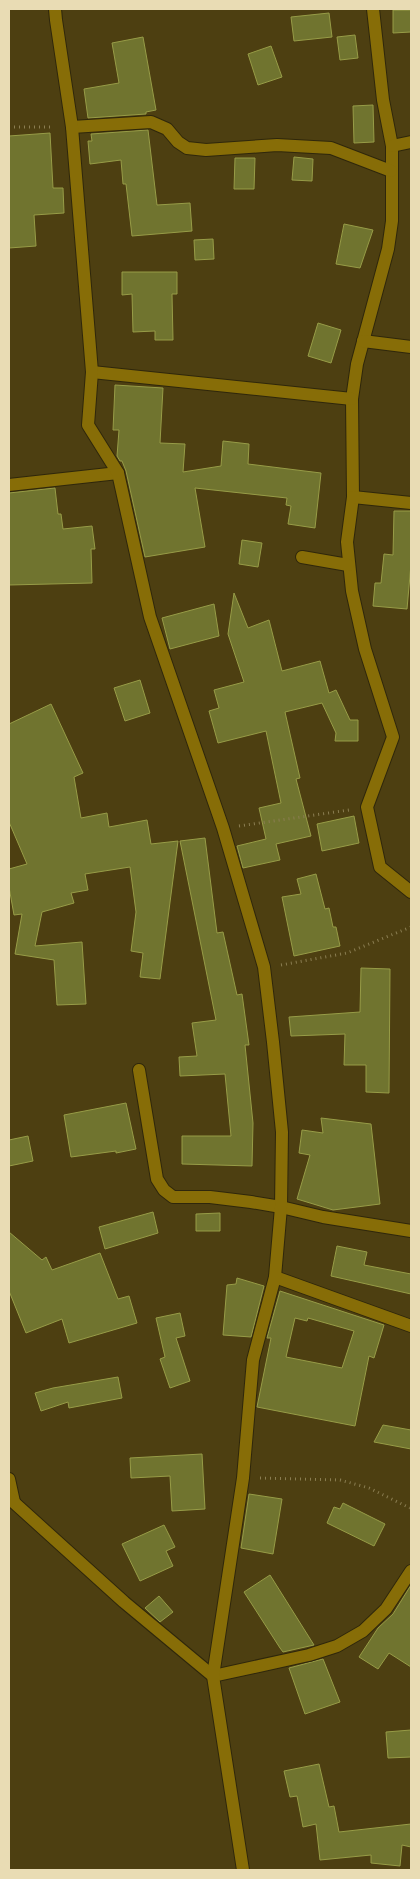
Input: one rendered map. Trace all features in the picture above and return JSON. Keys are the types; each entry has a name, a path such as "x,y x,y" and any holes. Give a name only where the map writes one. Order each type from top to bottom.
{"street":[{"path":"55,9 72,127 92,372 88,425 118,473 150,617 223,828 264,967 282,1132 281,1207 275,1277 253,1360 243,1478 213,1676 217,1692 243,1870"},
{"path":"373,9 383,100 392,146 392,221 388,249 357,364 352,399 354,497 347,542 352,591 365,649 393,737 367,807 380,867 411,892"},
{"path":"72,127 151,122 167,129 178,142 187,148 206,150 277,145 331,148 391,171"},
{"path":"392,146 411,142"},
{"path":"363,341 411,347"},
{"path":"92,372 352,399"},
{"path":"9,485 118,473"},
{"path":"354,497 411,503"},
{"path":"302,556 348,565"},
{"path":"139,1070 158,1179 164,1190 173,1196 181,1198 210,1197 281,1207 323,1217 411,1231"},
{"path":"275,1277 411,1326"},
{"path":"9,1479 12,1500 124,1602 213,1676"},
{"path":"213,1676 309,1655 343,1642 364,1631 386,1609 411,1571"}],"path":[{"path":"9,127 72,127"},
{"path":"223,828 367,807"},
{"path":"264,967 348,953 411,927"},
{"path":"243,1478 340,1480 369,1488 410,1508 411,1511"}],"building":[{"path":"393,10 411,10 411,32 393,33"},
{"path":"329,13 332,37 294,41 291,17"},
{"path":"355,35 358,58 340,60 337,37"},
{"path":"143,37 156,110 146,112 146,114 88,118 84,89 119,83 112,43"},
{"path":"271,46 282,77 258,85 248,54"},
{"path":"373,105 374,142 354,143 353,106"},
{"path":"148,130 157,205 190,203 192,231 132,236 126,184 123,184 121,160 90,164 88,141 92,141 91,134"},
{"path":"50,133 53,188 63,188 64,213 34,215 36,246 9,248 9,136"},
{"path":"294,157 313,159 312,181 292,180"},
{"path":"235,158 255,158 254,189 234,189"},
{"path":"344,224 373,230 360,268 336,264"},
{"path":"213,239 214,259 195,260 194,240"},
{"path":"122,272 177,272 177,294 172,294 173,340 155,340 155,331 133,332 132,294 122,295"},
{"path":"318,323 341,330 331,363 308,356"},
{"path":"115,385 163,388 160,443 185,444 183,472 221,466 223,441 249,444 248,464 321,473 315,528 288,524 291,506 286,505 287,498 195,488 205,547 145,557 126,471 122,461 117,456 119,430 113,430"},
{"path":"55,488 58,514 61,514 63,529 92,526 95,549 91,549 92,583 9,585 9,493"},
{"path":"394,511 411,511 411,564 407,609 373,606 375,583 381,583 384,554 393,555"},
{"path":"242,540 262,543 258,567 239,564"},
{"path":"234,593 248,628 269,620 282,671 320,661 329,693 336,690 350,720 358,720 358,741 335,741 336,733 322,703 285,712 300,778 296,779 311,836 276,844 280,860 243,868 237,846 266,839 259,808 281,803 266,731 218,743 209,711 219,708 214,690 244,682 228,634"},
{"path":"214,604 219,636 170,649 162,618"},
{"path":"140,680 150,713 125,721 114,688"},
{"path":"51,704 83,773 74,777 81,818 107,813 109,827 147,820 151,844 178,841 160,979 140,977 143,953 131,951 136,912 130,867 85,874 88,890 71,893 74,903 42,912 35,946 82,942 86,1004 57,1005 54,960 15,954 22,914 14,915 9,887 9,869 27,864 9,822 9,724"},
{"path":"354,816 359,843 322,851 317,824"},
{"path":"205,838 217,933 223,932 237,995 242,994 249,1045 245,1045 253,1123 252,1166 182,1164 182,1136 231,1136 225,1074 180,1076 179,1057 197,1056 192,1023 216,1020 180,841"},
{"path":"316,874 325,909 329,908 340,946 294,956 282,897 301,894 297,879"},
{"path":"361,968 390,969 389,1093 366,1092 366,1065 344,1065 345,1034 291,1036 289,1017 360,1012"},
{"path":"126,1103 136,1149 116,1153 116,1151 71,1157 64,1115"},
{"path":"321,1118 371,1124 380,1204 333,1210 297,1199 310,1155 299,1153 302,1130 323,1133"},
{"path":"28,1136 33,1161 9,1166 9,1140"},
{"path":"153,1212 158,1233 105,1249 99,1227"},
{"path":"220,1213 220,1231 196,1231 196,1214"},
{"path":"9,1232 42,1260 46,1257 52,1270 100,1253 118,1299 129,1296 137,1323 69,1343 62,1319 26,1333 9,1291"},
{"path":"337,1246 367,1252 364,1265 411,1274 411,1294 331,1276"},
{"path":"237,1278 264,1286 251,1337 223,1335 227,1285 236,1284"},
{"path":"280,1291 384,1325 374,1358 369,1356 355,1426 257,1407 271,1338 267,1338","holes":["295,1318 307,1321 308,1318 354,1331 342,1368 286,1357"]},
{"path":"180,1313 185,1336 176,1338 190,1381 170,1388 160,1359 165,1357 156,1318"},
{"path":"118,1377 122,1398 69,1408 68,1402 41,1411 35,1393 53,1388"},
{"path":"383,1425 411,1430 411,1449 374,1442"},
{"path":"202,1454 205,1509 172,1511 170,1476 131,1478 130,1458"},
{"path":"249,1494 282,1499 273,1554 241,1548"},
{"path":"343,1503 385,1524 374,1546 327,1523 334,1507 340,1509"},
{"path":"164,1525 175,1547 166,1551 173,1566 140,1581 122,1544"},
{"path":"270,1575 314,1645 283,1652 244,1592"},
{"path":"411,1585 411,1667 389,1653 378,1669 359,1657 378,1628 393,1614"},
{"path":"159,1596 173,1612 160,1622 145,1608"},
{"path":"323,1659 340,1702 305,1714 289,1668"},
{"path":"411,1730 411,1757 388,1758 386,1732"},
{"path":"319,1764 329,1807 334,1806 339,1832 411,1824 411,1847 402,1845 400,1866 371,1863 371,1855 320,1860 316,1824 303,1827 297,1796 290,1797 284,1771"}]}
